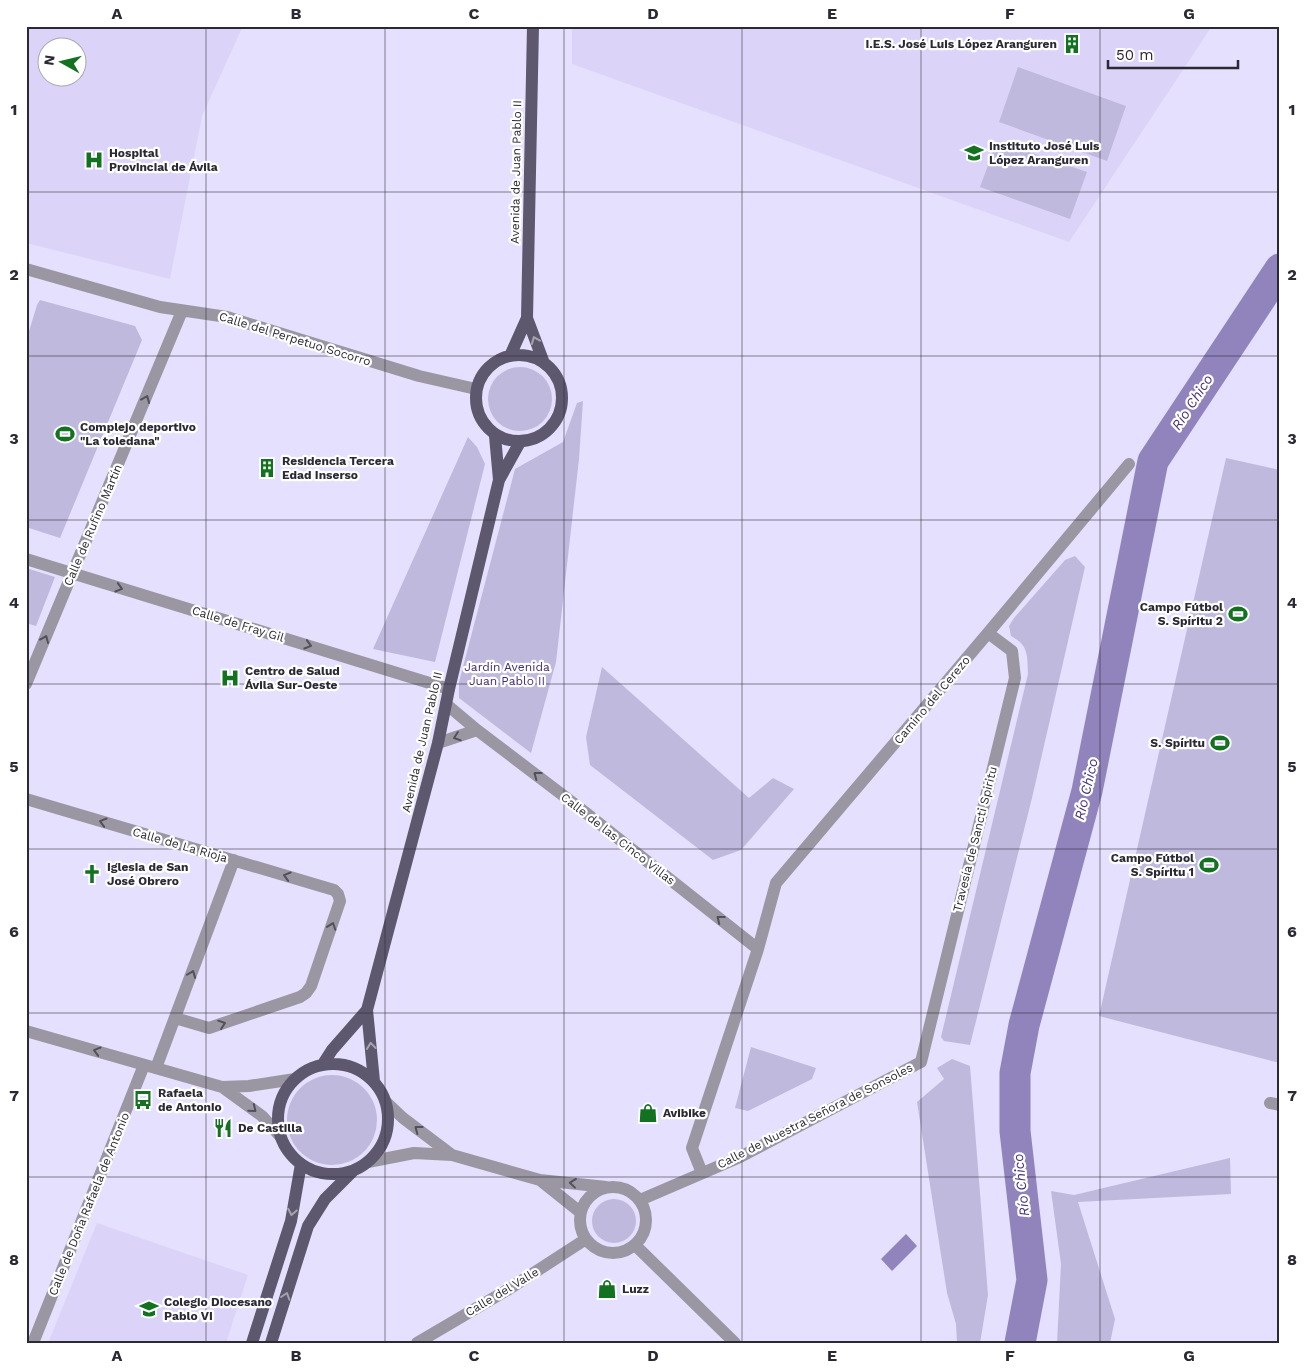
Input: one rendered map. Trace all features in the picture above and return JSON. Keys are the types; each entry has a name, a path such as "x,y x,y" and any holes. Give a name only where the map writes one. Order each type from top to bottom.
{"main road":[{"name":"Avenida de Juan Pablo II","path":"510,356 526,318 533,26"},
{"name":"Avenida de Juan Pablo II","path":"526,318 544,363"},
{"path":"528,355 544,363 554,372 560,383 561,410 546,433 520,442 495,436 478,416 476,389 488,367 510,356 528,355"},
{"name":"Avenida de Juan Pablo II","path":"495,436 499,480"},
{"name":"Avenida de Juan Pablo II","path":"374,1082 367,1010 438,743 499,480 520,442"},
{"name":"Avenida de Juan Pablo II","path":"323,1064 332,1050 367,1010"},
{"path":"271,1343 308,1226 325,1199 353,1171 368,1162 382,1145 388,1124 386,1102 374,1082 359,1070 342,1064 323,1064 308,1069 295,1078 283,1095 278,1116 280,1136 288,1152 301,1164 318,1172 336,1174 353,1171"},
{"path":"252,1343 291,1221 301,1164"}],"street":[{"name":"Calle del Perpetuo Socorro","path":"26,269 138,301 182,311 227,317 419,376 476,389"},
{"name":"Calle de Rufino Martín","path":"26,684 182,311"},
{"name":"Camino del Cerezo","path":"758,949 776,884 1129,464"},
{"name":"Calle de Fray Gil","path":"26,560 449,689"},
{"name":"Travesía de Sancti Spiritu","path":"923,1054 1015,678 1012,651 988,633"},
{"name":"Calle de las Cinco Villas","path":"446,704 476,730 581,808 758,949"},
{"path":"438,743 476,730"},
{"name":"Calle de La Rioja","path":"26,799 334,890 338,894 340,901 311,986 306,993 300,997 209,1028 175,1018"},
{"name":"Calle de Doña Rafaela de Antonio","path":"33,1343 150,1067 175,1018 234,860"},
{"name":"Calle de Nuestra Señora de Sonsoles","path":"702,1174 692,1148 758,949"},
{"path":"27,1034 222,1087 249,1086 295,1078"},
{"name":"Calle de Nuestra Señora de Sonsoles","path":"640,1200 740,1157 921,1062 923,1054"},
{"path":"222,1087 262,1116 280,1136"},
{"path":"386,1102 403,1118 452,1155"},
{"path":"368,1162 414,1153 452,1155 540,1180 624,1188 640,1200 646,1218 642,1237 628,1250 619,1253 609,1253 592,1246 581,1231 580,1212 590,1196 606,1187"},
{"path":"540,1180 580,1212"},
{"name":"Calle del Valle","path":"417,1343 509,1289 586,1239"},
{"path":"635,1245 735,1343"}],"shaded area":[{"name":"Hospital Provincial de Ávila","path":"26,26 243,26 202,116 170,279 26,243"},
{"name":"Instituto José Luis López Aranguren","path":"572,26 1212,26 1069,242 572,64"},
{"name":"Colegio Diocesano Pablo VI","path":"97,1223 248,1275 226,1343 48,1343"},
{"path":"906,1234 917,1246 892,1271 881,1259"}],"green space":[{"path":"1018,67 1126,106 1107,161 999,122"},
{"path":"997,141 1087,172 1070,219 980,187"},
{"name":"Complejo deportivo \"La toledana\"","path":"40,300 135,326 142,340 60,538 26,527 26,341"},
{"path":"520,367 538,373 546,381 552,399 546,417 538,425 520,431 502,425 494,417 488,399 494,381 502,373"},
{"name":"Jardín Avenida Juan Pablo II","path":"583,401 579,459 556,662 531,753 459,698 459,682 515,469 563,442 577,403"},
{"name":"Jardín Avenida Juan Pablo II","path":"468,437 477,447 485,464 435,662 373,649"},
{"name":"S. Spíritu","path":"1226,458 1280,470 1280,1063 1099,1016"},
{"path":"1075,556 1085,567 1032,798 970,1045 944,1041 941,1037 1028,674 1026,652 1021,643 1011,636 1009,626 1065,560"},
{"path":"26,568 55,577 36,626 26,623"},
{"path":"602,667 749,798 773,778 794,789 741,850 713,860 590,765 586,737"},
{"path":"751,1047 816,1068 812,1079 748,1111 735,1108"},
{"path":"952,1059 970,1066 988,1295 980,1343 957,1343 956,1324 947,1293 917,1102 944,1079 937,1068"},
{"path":"332,1075 349,1078 364,1088 374,1103 377,1120 374,1137 364,1152 349,1162 332,1165 315,1162 300,1152 290,1137 287,1120 290,1103 300,1088 315,1078"},
{"path":"1230,1158 1231,1194 1078,1202 1115,1319 1110,1343 1057,1343 1061,1264 1051,1191 1074,1195"},
{"path":"614,1199 626,1203 632,1209 636,1221 632,1233 626,1239 614,1243 602,1239 596,1233 592,1221 596,1209 602,1203"}],"waterway":[{"name":"Río Chico","path":"1020,1343 1032,1280 1015,1131 1015,1073 1024,1025 1087,791 1153,461 1280,269"}],"place":[{"name":"I.E.S. José Luis López Aranguren","path":"1072,44"},
{"name":"Instituto José Luis López Aranguren","path":"974,153"},
{"name":"Hospital Provincial de Ávila","path":"94,160"},
{"name":"Complejo deportivo \"La toledana\"","path":"65,434"},
{"name":"Residencia Tercera Edad Inserso","path":"267,468"},
{"name":"Campo Fútbol S. Spíritu 2","path":"1238,614"},
{"name":"Centro de Salud Ávila Sur-Oeste","path":"230,678"},
{"name":"S. Spíritu","path":"1220,743"},
{"name":"Campo Fútbol S. Spíritu 1","path":"1209,865"},
{"name":"Iglesia de San José Obrero","path":"92,874"},
{"name":"Rafaela de Antonio","path":"143,1100"},
{"name":"Avibike","path":"648,1113"},
{"name":"De Castilla","path":"223,1128"},
{"name":"Luzz","path":"607,1289"},
{"name":"Colegio Diocesano Pablo VI","path":"149,1309"}]}
